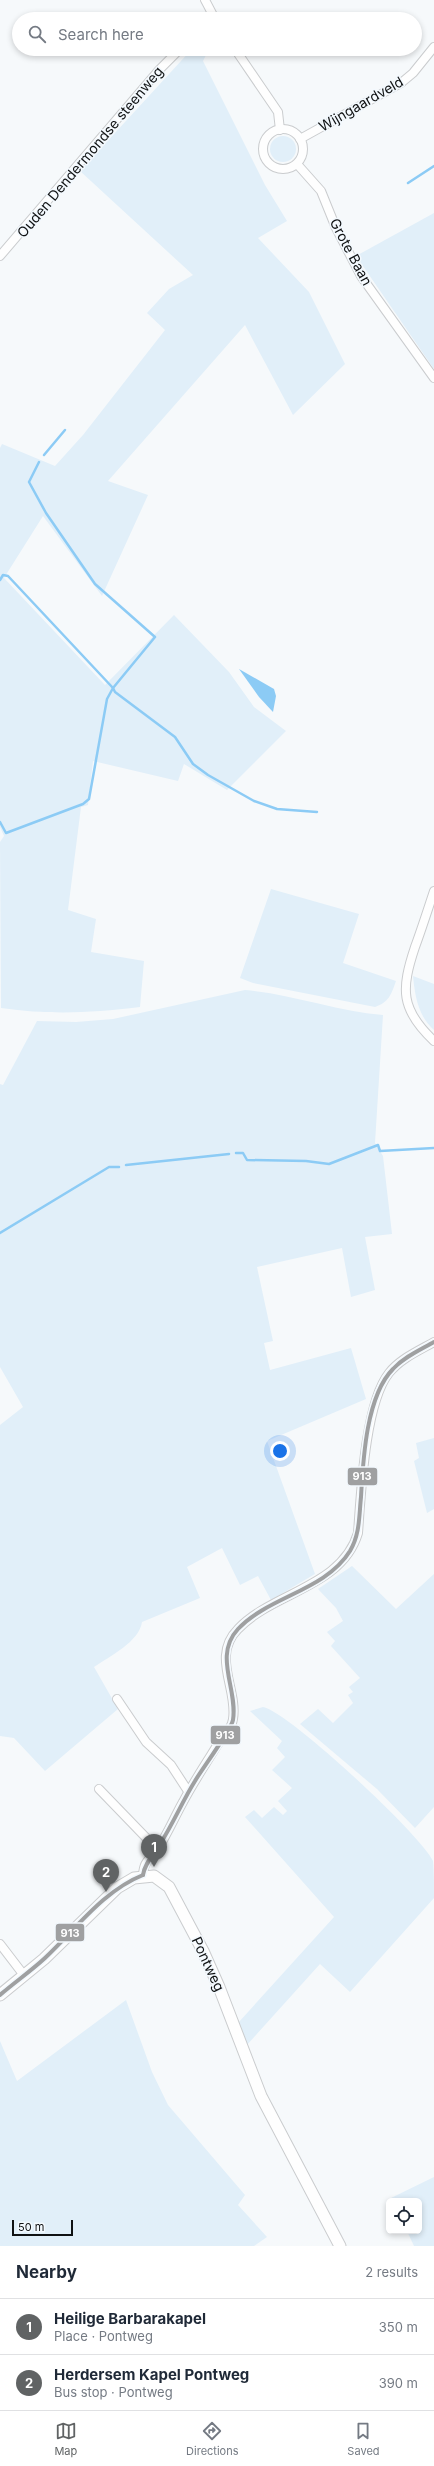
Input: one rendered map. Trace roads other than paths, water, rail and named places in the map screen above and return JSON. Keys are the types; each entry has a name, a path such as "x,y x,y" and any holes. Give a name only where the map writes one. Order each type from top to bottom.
{"street":[{"path":"205,0 210,12"},
{"name":"Wijngaardveld","path":"300,139 401,84 413,73 434,47"},
{"name":"Ouden Dendermondse steenweg","path":"0,256 159,70 173,56"},
{"path":"240,56 278,112 280,130"},
{"path":"280,130 289,130 300,139 303,150 297,164 281,170 269,164 265,158 263,145 270,134 280,130"},
{"name":"Grote Baan","path":"297,164 322,191 336,228 361,276 434,378"},
{"path":"434,891 408,970 405,985 406,999 412,1016 434,1041"},
{"path":"0,1995 23,1974 44,1959 117,1888 134,1878 143,1876 144,1864 157,1849 188,1791 232,1726 233,1706 225,1660 229,1642 237,1629 252,1617 337,1568 354,1548 358,1533 372,1411 380,1387 400,1361 434,1342"},
{"path":"117,1699 146,1742 171,1765 188,1791"},
{"path":"98,1789 157,1849"},
{"name":"Pontweg","path":"143,1876 154,1876 169,1887 204,1950 261,2096 340,2246"},
{"path":"0,1944 23,1974"}],"water":[{"path":"239,669 274,689 276,696 273,712 259,697"}],"waterway":[{"path":"408,183 434,166"},
{"path":"44,455 65,430"},
{"path":"0,822 6,833 83,804 89,799 107,699 113,688 155,637 95,584 46,513 29,482 39,462"},
{"path":"0,580 3,575 8,576 113,688 115,692 175,737 193,764 208,775 254,801 277,809 317,812"},
{"path":"236,1153 243,1153 247,1160 306,1161 329,1164 378,1145 380,1151 434,1148"},
{"path":"126,1165 229,1154"},
{"path":"0,1233 109,1167 119,1167"}],"place":[{"name":"Heilige Barbarakapel","path":"154,1867"},
{"name":"Herdersem Kapel Pontweg","path":"106,1892"}]}
